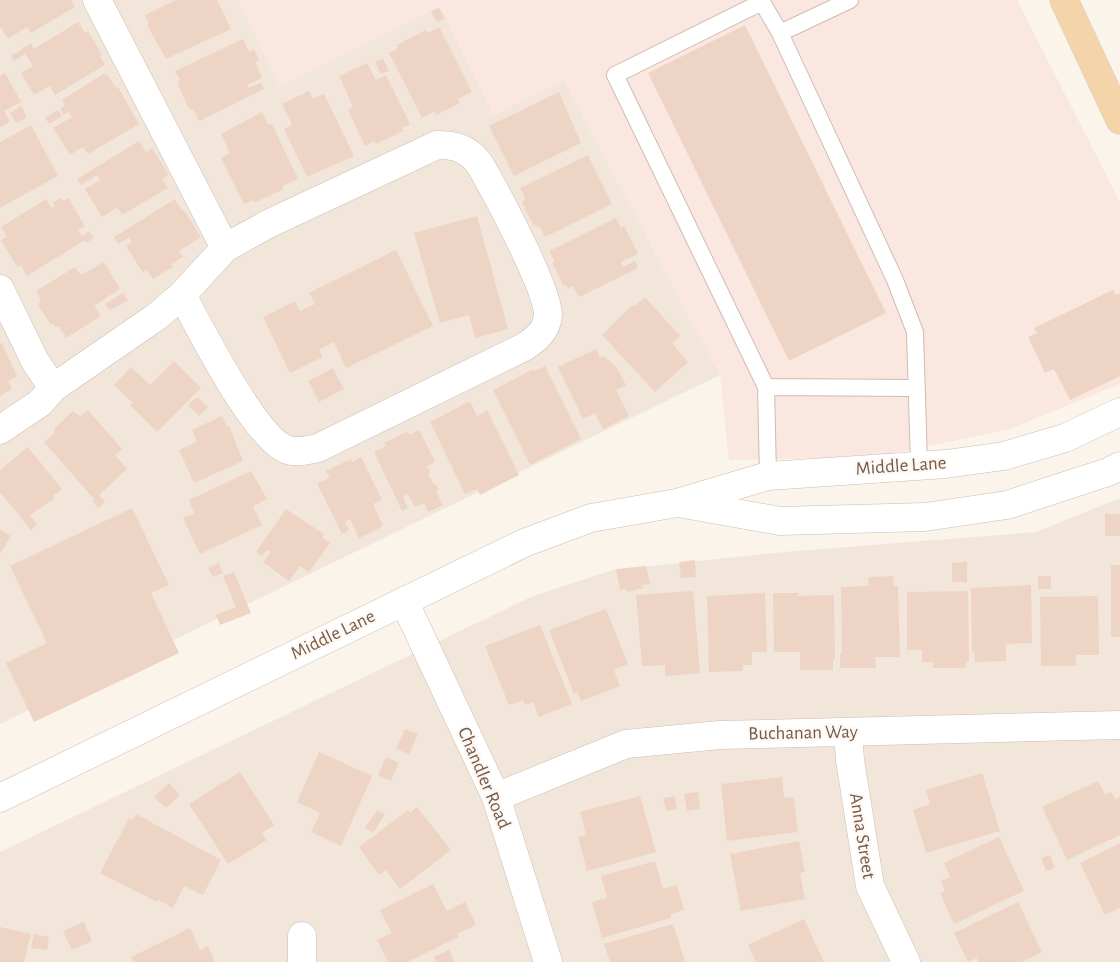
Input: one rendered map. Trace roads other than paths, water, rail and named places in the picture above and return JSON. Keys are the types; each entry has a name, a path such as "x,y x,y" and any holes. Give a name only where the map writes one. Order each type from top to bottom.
{"main road":[{"path":"1064,0 1120,120"}],"street":[{"path":"97,0 224,248"},
{"path":"0,430 40,402 53,388 156,317 182,295 224,248 268,224 422,150 437,145 450,145 472,154 485,174 542,290 548,317 544,329 536,339 524,347 318,448 301,452 287,450 275,443 264,431 228,380 182,295"},
{"path":"0,289 35,361 53,388"},
{"name":"Middle Lane","path":"0,798 524,543 583,521 677,503 768,476 919,464 946,464 1004,456 1065,438 1120,412"},
{"name":"Middle Lane","path":"677,503 780,521 925,517 1007,505 1108,472 1120,466"},
{"name":"Chandler Road","path":"404,601 496,796 548,962"},
{"name":"Buchanan Way","path":"496,796 626,744 720,734 848,733 1120,725"},
{"name":"Anna Street","path":"848,733 850,760 870,886 906,962"}],"lane":[{"path":"780,33 850,0"},
{"path":"768,476 766,387 615,75 762,2 780,33 895,280 912,323 915,332 919,464"},
{"path":"766,387 917,388"}]}
